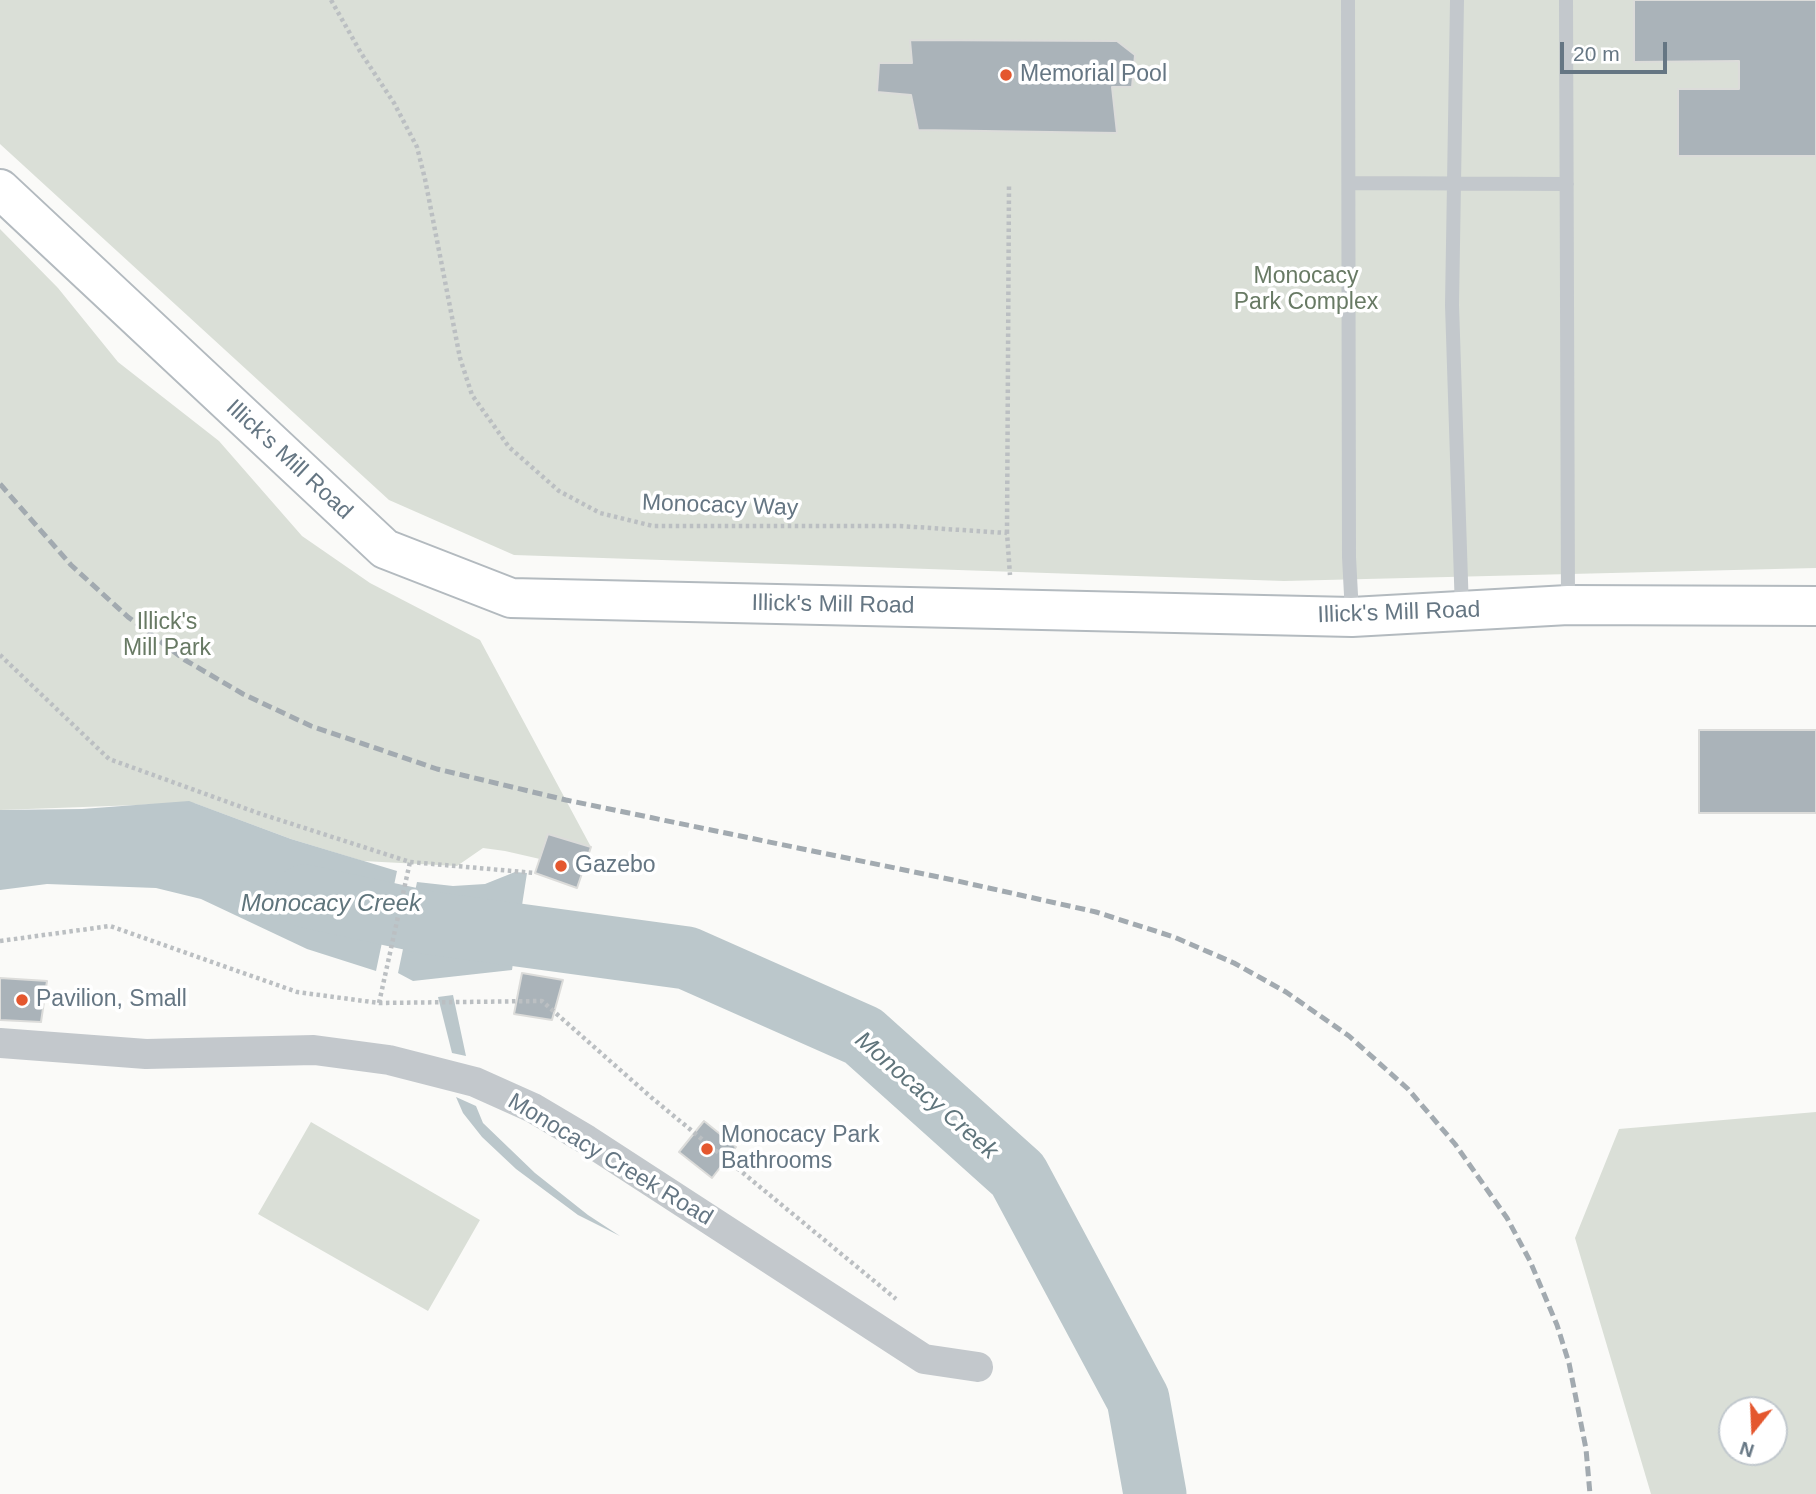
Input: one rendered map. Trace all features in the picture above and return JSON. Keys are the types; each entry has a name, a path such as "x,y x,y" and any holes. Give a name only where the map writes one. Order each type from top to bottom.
{"street":[{"name":"Illick's Mill Road","path":"0,189 385,549 511,598 1352,617 1568,605 1816,606"},
{"name":"Monocacy Creek Road","path":"0,1043 146,1054 314,1050 389,1060 475,1082 533,1108 587,1140 925,1359 978,1367"}],"lane":[{"path":"1348,0 1349,557 1352,617"},
{"path":"1457,0 1452,305 1462,612"},
{"path":"1566,0 1568,605"},
{"path":"1349,183 1567,184"}],"path":[{"name":"Monocacy Way","path":"331,0 394,103 416,147 425,179 460,358 472,395 509,447 559,491 600,513 653,526 900,527 1007,533"},
{"path":"1009,185 1007,533 1010,578"},
{"path":"0,655 109,759 258,813 410,862 535,873"},
{"path":"379,1003 410,862"}],"green space":[{"name":"Monocacy Park Complex","path":"0,0 1816,0 1816,568 1284,581 514,555 389,500 0,144"},
{"name":"Illick's Mill Park","path":"0,229 58,288 118,362 219,441 302,536 370,583 480,640 591,847 549,835 540,859 483,848 457,866 363,861 291,839 194,803 0,810"},
{"path":"1816,1112 1816,1494 1651,1494 1575,1238 1619,1129"},
{"path":"311,1122 480,1220 428,1311 258,1214"}],"water":[{"name":"Monocacy Creek","path":"189,801 291,839 397,871 376,971 307,949 201,899 156,888 47,884 0,890 0,810 82,809"},
{"name":"Monocacy Creek","path":"515,872 527,873 512,970 413,981 398,973 417,882 453,886 485,884"},
{"path":"453,995 466,1056 452,1053 438,997"},
{"path":"456,1097 476,1106 483,1123 535,1173 588,1215 620,1236 578,1215 516,1169 482,1137 463,1113"}],"building":[{"path":"1634,0 1816,0 1816,156 1678,156 1678,89 1739,89 1739,61 1634,62"},
{"name":"Memorial Pool","path":"910,40 1117,41 1135,55 1132,87 1112,87 1117,133 918,130 911,95 877,92 879,63 912,63"},
{"path":"1699,730 1816,730 1816,813 1699,813"},
{"name":"Gazebo","path":"548,834 591,847 577,888 535,873"},
{"path":"522,973 563,980 552,1020 514,1014"},
{"name":"Pavilion, Small","path":"0,978 47,981 41,1022 0,1020"},
{"name":"Monocacy Park Bathrooms","path":"704,1121 736,1147 712,1178 679,1152"}],"waterway":[{"name":"Monocacy Creek","path":"305,896 430,923 687,958 863,1036 1018,1175 1138,1399 1155,1494"}],"railway":[{"path":"0,484 71,565 128,617 185,660 243,694 311,726 437,769 566,800 1096,912 1174,937 1234,963 1286,992 1349,1036 1408,1089 1455,1144 1507,1218 1530,1261 1557,1325 1569,1363 1586,1449 1590,1494"}],"place":[{"name":"Memorial Pool","path":"1006,75"},
{"name":"Gazebo","path":"561,866"},
{"name":"Pavilion, Small","path":"22,1000"},
{"name":"Monocacy Park Bathrooms","path":"707,1149"}]}
